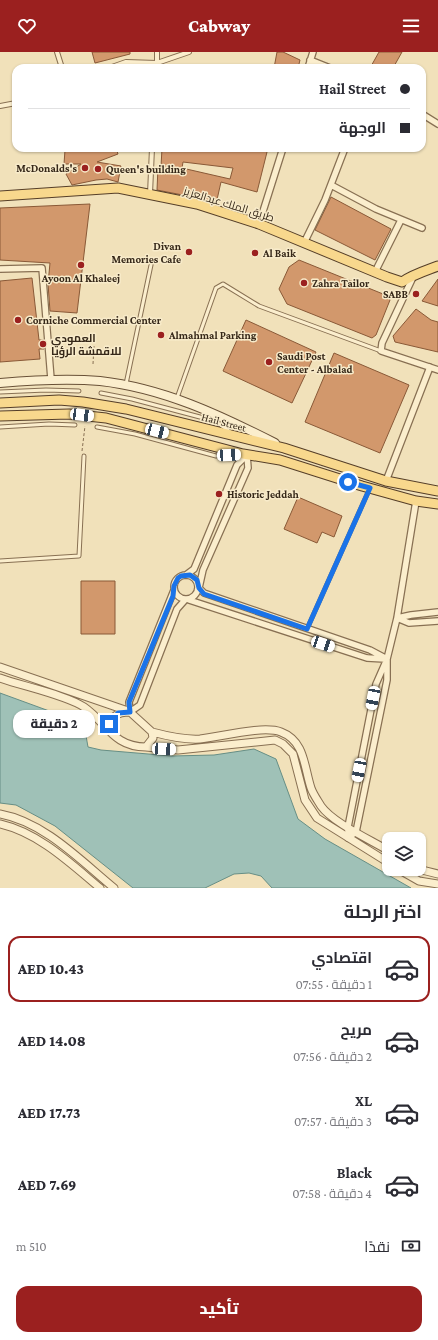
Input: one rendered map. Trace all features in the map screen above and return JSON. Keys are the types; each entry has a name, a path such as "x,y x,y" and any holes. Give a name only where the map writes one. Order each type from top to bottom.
{"main road":[{"name":"طريق الملك عبدالعزيز","path":"0,196 118,188 197,204 259,224 402,282 415,273 424,272 438,266"},
{"path":"0,383 51,379 101,382 126,386 177,398 231,420 284,448"},
{"name":"Hail Street","path":"0,403 30,400 83,402 126,409 241,439 284,448 386,481 438,491"},
{"path":"0,416 70,414 106,418 245,455 280,460 416,501 438,504"}],"street":[{"path":"57,52 61,64"},
{"path":"157,52 157,63"},
{"path":"120,64 126,62 157,63 189,52"},
{"path":"309,64 313,52"},
{"path":"310,60 320,64"},
{"path":"0,106 12,103"},
{"path":"426,116 438,124"},
{"path":"150,195 152,152"},
{"path":"259,224 282,152"},
{"path":"304,243 331,185 343,152"},
{"path":"331,185 376,209 422,228"},
{"path":"375,272 401,220"},
{"path":"0,269 42,268 51,379"},
{"path":"415,273 382,343 381,351 438,370"},
{"path":"386,481 430,367"},
{"path":"130,712 129,702 178,578 186,575 194,569 237,465 245,455"},
{"path":"109,731 109,724 113,717 118,713 130,712 140,705 177,609 187,600 196,596 203,570 248,468 245,455"},
{"path":"348,838 356,832 387,680 388,659 397,618 416,501"},
{"path":"186,575 190,575 197,580 199,588 204,594 370,650 388,659"},
{"path":"174,590 178,597 187,600 367,658 388,659"},
{"path":"397,618 438,612"},
{"path":"397,618 409,623 438,621"},
{"path":"348,838 348,827 376,684 388,659"},
{"path":"0,667 121,708 130,712 152,732 169,737 198,739 246,732 271,730 281,732 298,743 302,752 311,790 328,814 382,847"},
{"path":"0,678 62,698 83,707 109,731 126,744 178,750 275,740 283,744 293,754 300,787 312,810 323,823 382,859"},
{"path":"146,747 153,738 152,732"},
{"path":"0,814 10,816 30,824 57,841 114,888"},
{"path":"0,824 27,834 53,850 100,888"},
{"path":"426,871 438,874"},
{"path":"410,876 419,881 438,884"}],"lane":[{"path":"126,386 151,264"},
{"path":"177,398 216,288 223,284 259,306 381,351"},
{"path":"0,392 46,390 79,391"},
{"path":"101,393 132,399 215,421 241,439"},
{"path":"0,427 49,424 75,425"},
{"path":"97,427 135,434 216,456 245,455"},
{"path":"0,561 79,556 84,456"},
{"path":"307,629 370,488"}],"path":[{"path":"93,364 94,346"},
{"path":"82,452 85,426"}],"water":[{"path":"0,693 52,712 75,717 85,730 88,747 101,750 172,756 214,755 254,749 276,759 298,819 325,839 382,871 382,876 390,876 411,888 272,888 261,876 249,873 234,874 205,888 133,888 55,826 16,805 0,803"}],"building":[{"path":"92,52 130,52 130,54 95,63"},
{"path":"277,52 283,52 300,60 299,64 275,64"},
{"path":"379,52 402,52 395,64 372,64"},
{"name":"Queen's building","path":"65,152 117,152 118,154 97,162 121,166 118,182 107,179 72,185 66,174 81,164 64,164"},
{"path":"162,152 267,152 257,192 221,182 216,204 198,198 157,190 158,167 161,167","holes":["183,162 233,168 230,179 182,168"]},
{"path":"331,197 391,229 375,260 315,230"},
{"path":"90,204 77,313 50,311 48,284 50,263 0,260 0,208"},
{"path":"299,260 388,296 390,300 376,335 372,338 287,304 279,289 289,267"},
{"name":"Corniche Commercial Center","path":"32,278 39,340 44,340 44,349 39,349 40,359 0,362 0,281"},
{"path":"438,279 438,306 422,301"},
{"path":"416,309 431,320 438,322 438,352 395,342 393,336"},
{"name":"Saudi Post Center - Albalad","path":"246,320 316,352 292,403 223,371"},
{"path":"334,353 409,385 380,453 305,422"},
{"path":"298,497 342,516 334,537 322,532 317,543 284,529"},
{"path":"81,581 115,581 115,634 81,634"}],"place":[{"name":"McDonalds's","path":"85,168"},
{"name":"Queen's building","path":"98,169"},
{"name":"Divan Memories Cafe","path":"189,252"},
{"name":"Al Baik","path":"255,253"},
{"name":"Ayoon Al Khaleej","path":"81,265"},
{"name":"Zahra Tailor","path":"304,283"},
{"name":"SABB","path":"416,294"},
{"name":"Corniche Commercial Center","path":"18,320"},
{"name":"Almahmal Parking","path":"161,335"},
{"name":"العمودي للاقمشة الرؤيا","path":"43,344"},
{"name":"Saudi Post Center - Albalad","path":"269,362"},
{"name":"Historic Jeddah","path":"219,494"}],"route":[{"path":"109,724 113,717 118,713 130,712 129,702 173,596 175,582 181,576 190,575 194,577 197,580 199,588 204,594 307,629 370,488 348,482"}]}
